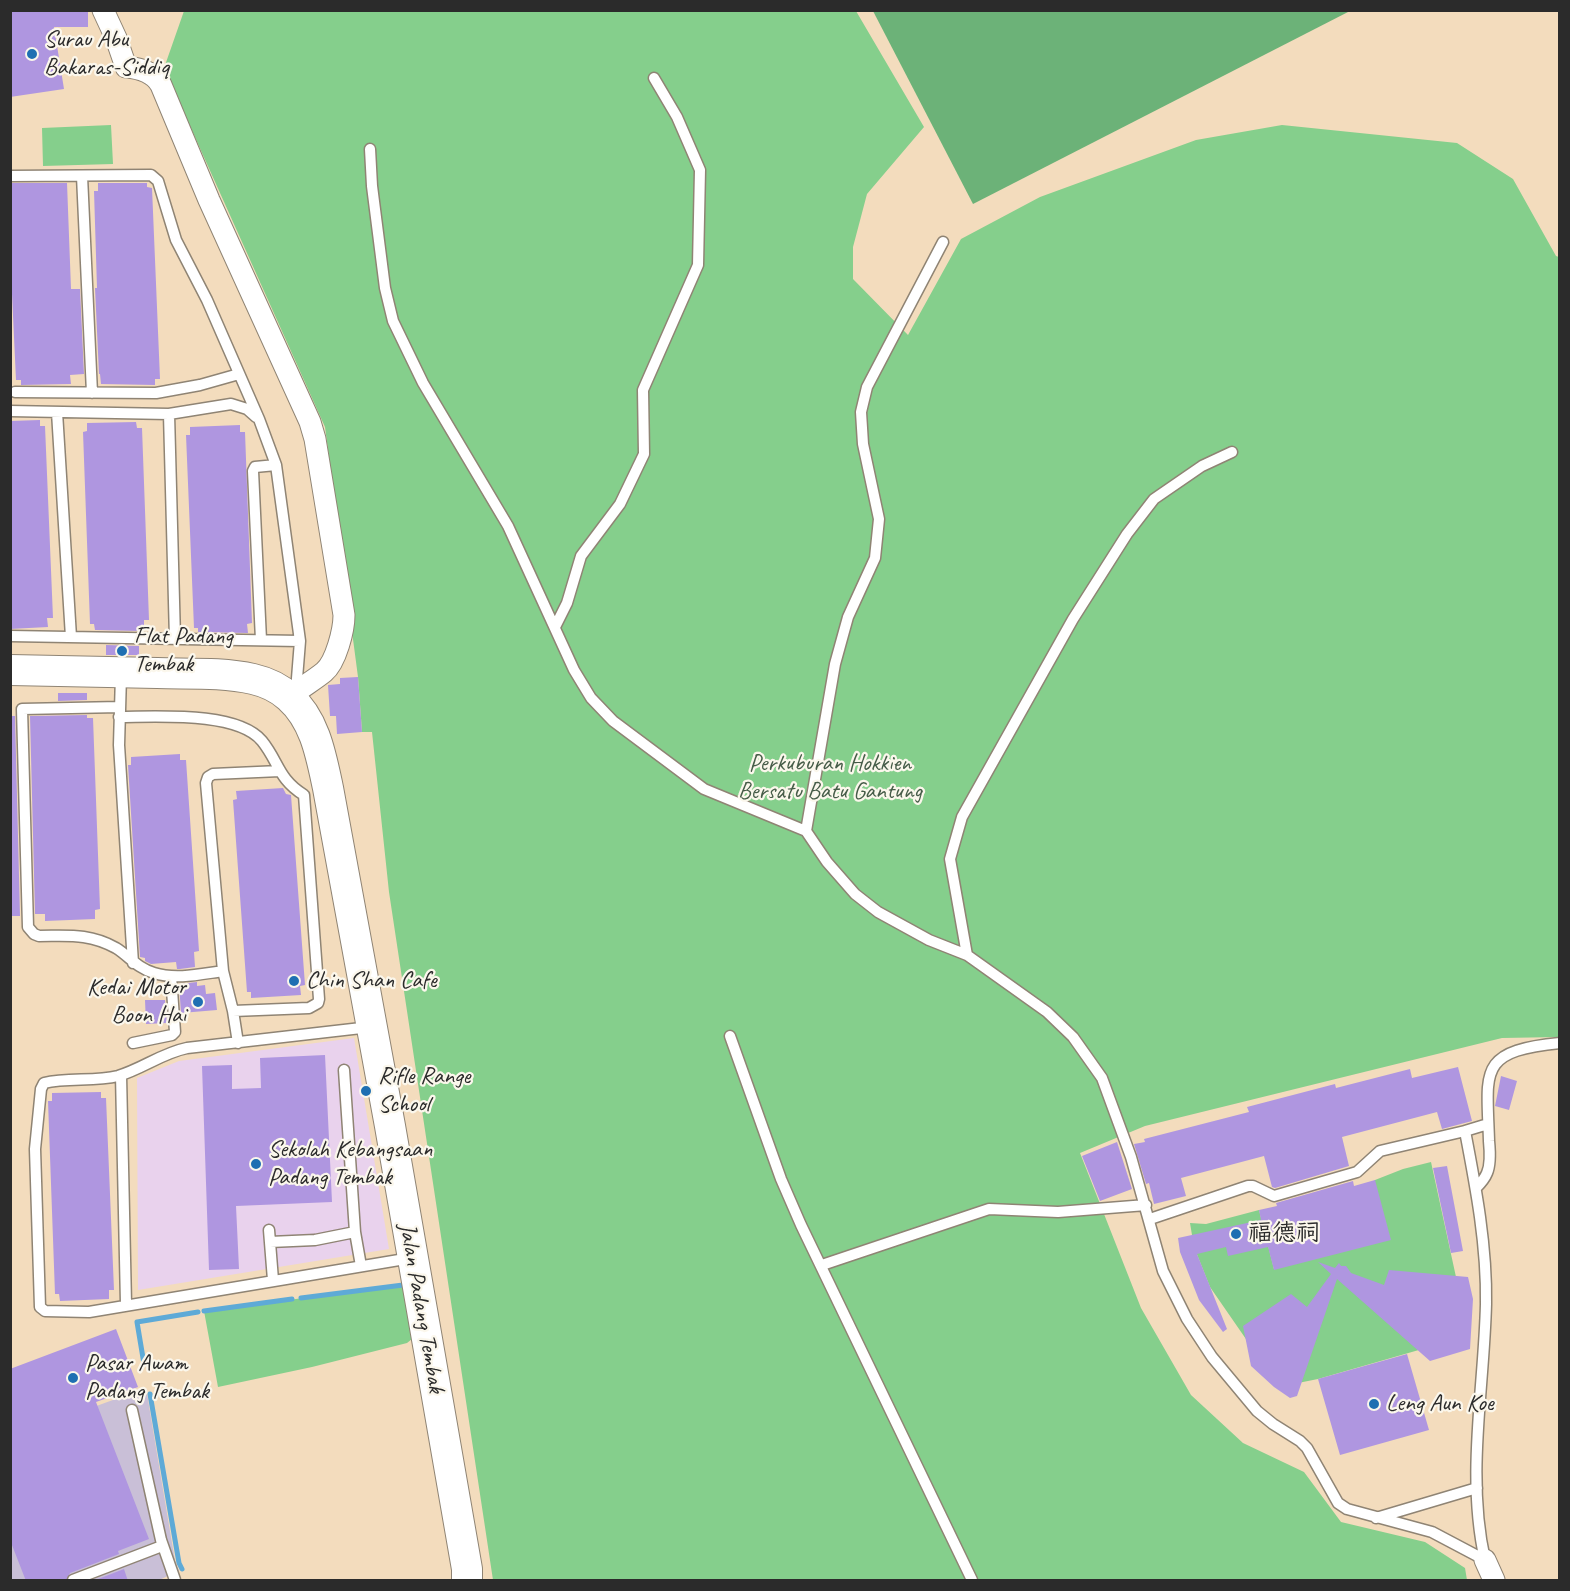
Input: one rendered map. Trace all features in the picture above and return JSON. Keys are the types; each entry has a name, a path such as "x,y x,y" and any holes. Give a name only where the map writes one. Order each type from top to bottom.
{"street":[{"path":"10,670 215,674 250,678 293,694 327,669 342,637 344,627 344,615 312,430 209,200 161,85 154,76 142,69 126,67 103,10"},
{"name":"Jalan Padang Tembak","path":"293,694 315,736 320,792 390,1126 467,1569 467,1581"},
{"path":"1485,1560 1494,1581"}],"lane":[{"path":"555,627 567,603 581,556 620,504 644,454 643,390 698,265 699,170 677,117 654,78"},
{"path":"370,149 372,186 382,265 393,321 423,383 508,526 574,670 591,698 613,721 704,789 806,831 827,862 855,894 878,912 929,940 967,955 1047,1012 1073,1037 1102,1078 1131,1157 1163,1271 1187,1319 1212,1357 1257,1411 1307,1448 1338,1503 1347,1509 1376,1518 1432,1532 1485,1560"},
{"path":"10,176 151,175 158,181 176,240 207,300 259,419 276,465 300,641 293,694"},
{"path":"82,176 92,393"},
{"path":"806,831 835,664 848,617 875,558 879,519 863,444 861,412 867,387 944,243"},
{"path":"15,392 156,393 200,385 239,374"},
{"path":"10,411 170,414 231,404 247,409 259,419"},
{"path":"57,412 71,637"},
{"path":"170,414 175,639"},
{"path":"967,955 950,859 962,817 1073,619 1127,534 1154,499 1202,466 1232,452"},
{"path":"261,640 253,471 255,467 276,465"},
{"path":"10,636 300,641"},
{"path":"122,672 120,757 133,963"},
{"path":"223,971 171,976 155,973 133,963 116,948 94,938 39,936 31,931 27,923 22,709 120,712 202,718 235,724 249,730 261,740 290,787 320,792 318,1003 309,1008 233,1011"},
{"path":"238,1043 223,971 207,779 213,774 280,771"},
{"path":"133,1043 172,1035 175,1032 171,976"},
{"path":"371,1027 179,1050 121,1075 96,1080 44,1083 41,1089 35,1149 40,1307 45,1311 89,1312 412,1258"},
{"path":"730,1036 781,1179 801,1225 972,1581"},
{"path":"1476,1188 1487,1173 1490,1152 1487,1084 1490,1072 1499,1061 1511,1053 1529,1046 1560,1042"},
{"path":"344,1070 356,1232 361,1266"},
{"path":"121,1075 126,1304"},
{"path":"1150,1219 1248,1186 1274,1196 1357,1172 1380,1151 1488,1124"},
{"path":"1465,1131 1476,1188 1486,1302 1477,1488 1479,1531 1485,1560"},
{"path":"822,1265 989,1209 1058,1212 1146,1205"},
{"path":"269,1230 273,1280"},
{"path":"270,1242 315,1240 356,1232"},
{"path":"132,1410 162,1546 175,1581"},
{"path":"1376,1518 1477,1488"},
{"path":"73,1581 162,1546"}],"shaded area":[{"name":"Sekolah Kebangsaan Padang Tembak","path":"354,1038 389,1249 138,1290 137,1078 179,1061"},
{"path":"146,1388 175,1561 179,1571 159,1580 11,1580 11,1437"}],"green space":[{"name":"Perkuburan Hokkien Bersatu Batu Gantung","path":"184,11 856,11 924,127 867,194 853,247 853,279 908,335 961,239 1040,197 1196,140 1282,125 1457,143 1513,179 1556,256 1559,257 1559,1037 1502,1038 1145,1126 1080,1153 1141,1308 1191,1395 1243,1443 1304,1472 1341,1522 1425,1542 1465,1568 1467,1580 493,1580 389,892 372,732 362,732 358,677 325,427 181,106 163,71"},
{"path":"873,11 1350,11 973,204"},
{"path":"111,125 113,164 43,166 42,128"},
{"path":"1431,1162 1461,1300 1457,1339 1293,1384 1248,1342 1210,1287 1194,1247 1190,1223 1206,1224 1259,1210 1274,1269 1375,1180 1403,1169"},
{"path":"403,1285 412,1339 407,1343 312,1367 218,1387 204,1311"}],"building":[{"name":"Surau Abu Bakaras-Siddiq","path":"10,10 88,10 88,27 54,27 64,89 10,97"},
{"path":"12,183 67,183 71,289 80,289 84,374 70,375 71,384 21,385 21,380 16,380 10,251"},
{"path":"98,183 147,183 147,187 152,188 160,379 155,379 155,385 101,384 95,288 97,288 94,191 98,191"},
{"path":"40,420 40,426 45,426 53,618 47,618 48,627 10,629 10,421"},
{"path":"136,422 137,428 142,428 149,620 144,620 144,629 139,631 95,630 94,624 90,624 83,432 87,431 87,423"},
{"path":"240,425 240,432 245,432 252,623 247,624 248,633 198,632 198,628 194,628 186,435 190,435 190,427"},
{"name":"Flat Padang Tembak","path":"106,645 139,646 139,655 106,655"},
{"path":"358,677 362,732 337,734 336,716 330,716 328,685 340,684 340,678"},
{"name":"Flat Padang Tembak","path":"58,693 87,693 87,700 58,701"},
{"path":"87,715 87,718 93,718 100,909 95,910 95,919 45,921 45,914 35,914 30,716"},
{"path":"10,716 15,716 20,916 10,916"},
{"path":"180,754 180,760 186,760 199,951 194,952 195,967 177,969 176,962 151,964 145,961 145,958 140,957 128,765 131,765 131,757"},
{"path":"283,788 286,794 291,795 305,985 300,986 301,995 251,998 251,992 247,992 233,800 237,799 236,791"},
{"name":"Kedai Motor Boon Hai","path":"197,982 197,986 205,985 206,994 215,993 217,1010 181,1013 179,984"},
{"path":"145,1000 165,1000 167,1023 146,1024"},
{"path":"325,1055 332,1202 236,1206 239,1269 209,1270 202,1066 232,1065 232,1089 261,1088 260,1058"},
{"path":"1458,1067 1472,1121 1442,1129 1437,1112 1342,1137 1349,1166 1275,1188 1272,1187 1264,1156 1181,1178 1186,1196 1154,1204 1149,1183 1146,1184 1134,1144 1145,1142 1144,1139 1249,1112 1247,1107 1335,1084 1336,1088 1410,1069 1412,1078"},
{"path":"1501,1076 1517,1081 1509,1110 1495,1106"},
{"path":"101,1092 101,1098 106,1098 114,1290 109,1290 109,1299 60,1301 59,1294 55,1294 48,1101 52,1101 52,1093"},
{"path":"1117,1142 1132,1189 1100,1201 1082,1156"},
{"path":"1447,1166 1463,1251 1451,1253 1433,1168"},
{"path":"1375,1180 1391,1240 1274,1270 1268,1247 1228,1256 1226,1247 1197,1254 1227,1329 1223,1332 1199,1300 1180,1252 1178,1238 1261,1220 1259,1210 1277,1206 1276,1203 1353,1181 1354,1186"},
{"path":"1318,1262 1335,1268 1339,1263 1341,1266 1346,1266 1351,1273 1384,1285 1389,1270 1468,1277 1473,1299 1470,1349 1430,1361 1337,1279 1297,1396 1290,1398 1251,1366 1243,1326 1291,1294 1307,1307 1331,1274"},
{"path":"116,1329 138,1387 96,1402 149,1539 118,1551 119,1554 70,1573 66,1581 26,1581 10,1540 10,1369"},
{"name":"Leng Aun Koe","path":"1407,1354 1429,1430 1340,1455 1318,1379"},
{"path":"124,1569 128,1581 93,1581"}],"waterway":[{"path":"301,1298 403,1285"},
{"path":"204,1311 292,1299"},
{"path":"144,1364 137,1322 198,1312"},
{"path":"150,1394 179,1563 182,1569"}],"place":[{"name":"Surau Abu Bakaras-Siddiq","path":"32,54"},
{"name":"Flat Padang Tembak","path":"122,651"},
{"name":"Chin Shan Cafe","path":"294,981"},
{"name":"Kedai Motor Boon Hai","path":"198,1002"},
{"name":"Rifle Range School","path":"366,1091"},
{"name":"Sekolah Kebangsaan Padang Tembak","path":"256,1164"},
{"name":"福德祠","path":"1236,1234"},
{"name":"Pasar Awam Padang Tembak","path":"73,1378"},
{"name":"Leng Aun Koe","path":"1374,1404"}]}
